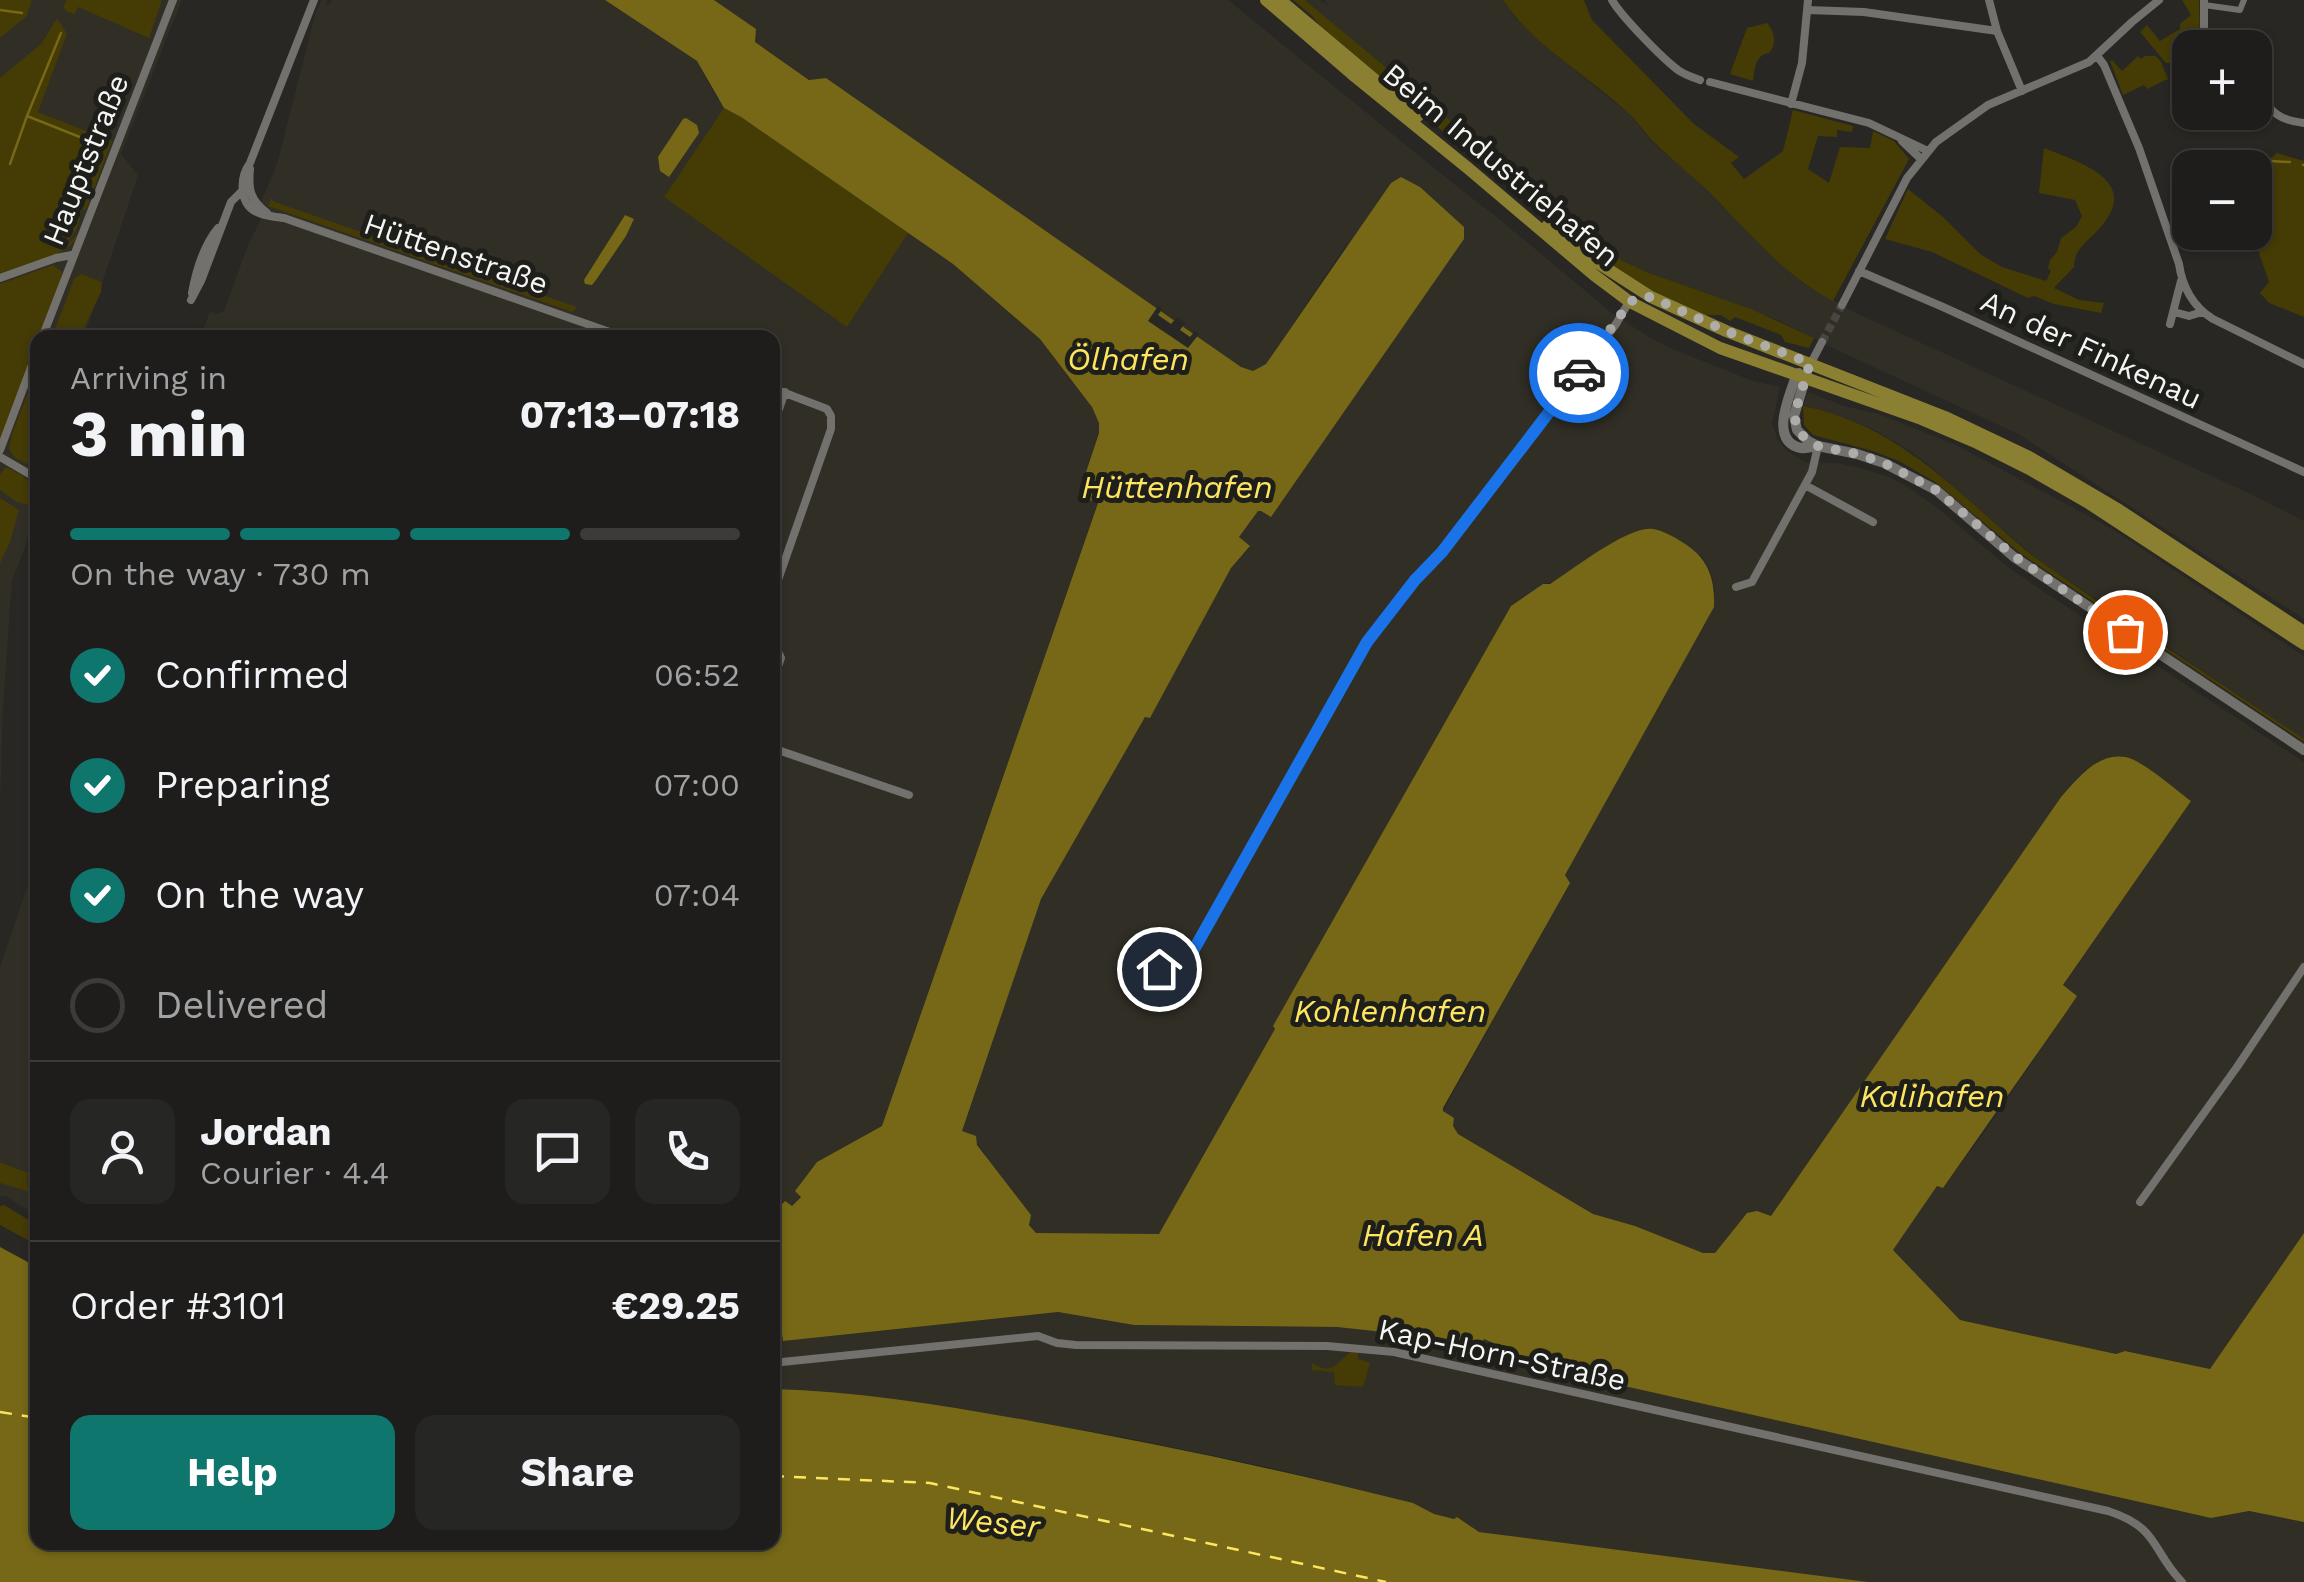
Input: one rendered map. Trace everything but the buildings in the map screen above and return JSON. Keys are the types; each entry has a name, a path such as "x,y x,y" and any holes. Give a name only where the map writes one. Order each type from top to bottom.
{"main road":[{"name":"Beim Industriehafen","path":"1266,0 1630,302 1706,342 1918,418 2031,470 2087,502 2304,644"},
{"name":"Beim Industriehafen","path":"1280,0 1578,250 1625,282 1726,331 1944,417 2029,457 2120,510 2304,632"},
{"path":"1706,342 1721,338 1726,331"}],"street":[{"name":"Hauptstraße","path":"45,330 173,0"},
{"path":"191,300 194,278 211,237 231,202 246,195 245,169 314,0"},
{"path":"1612,0 1679,71 1869,123 1928,151"},
{"path":"1988,0 2022,91"},
{"path":"1842,305 1892,206 1928,151 1984,108 2098,57 2159,0"},
{"path":"2205,30 2208,3 2240,10 2244,0"},
{"path":"1791,104 1802,62 1808,5 1997,30"},
{"path":"2098,57 2140,148 2179,264 2181,281 2170,324"},
{"path":"2272,110 2284,120 2304,123"},
{"path":"1899,138 1921,159"},
{"name":"Hüttenstraße","path":"246,195 270,216 596,330"},
{"path":"0,278 72,255"},
{"name":"An der Finkenau","path":"1859,270 2304,472"},
{"path":"2181,281 2202,312 2304,364"},
{"path":"1625,282 1631,292 1630,302"},
{"path":"1159,969 1184,964 1192,953 1367,642 1554,408 1630,302 1651,297"},
{"path":"2174,312 2189,316 2202,312"},
{"path":"1822,342 1801,378 1795,423 1800,434 1818,446 1884,463 1936,490 2014,556 2304,750"},
{"path":"30,371 0,454 30,474"},
{"path":"780,390 827,410 831,422 780,573"},
{"path":"780,403 785,392"},
{"path":"1736,587 1752,582 1812,472 1818,446"},
{"path":"1805,485 1873,522"},
{"path":"780,751 909,795"},
{"path":"2140,1202 2304,967"},
{"name":"Kap-Horn-Straße","path":"780,1362 1038,1336 1076,1345 1326,1346 1394,1352 2108,1512 2132,1520 2148,1534 2182,1582"}],"shaded area":[{"path":"0,0 182,0 121,154 138,175 86,330 30,330 30,522 12,580 0,808"},
{"path":"0,0 32,0 26,17 0,38"},
{"path":"67,0 162,0 149,38 78,7 75,14 68,12 63,7"},
{"path":"321,0 327,0 326,7 332,0 605,0 697,61 717,98 741,117 953,264 1040,339 1099,422 1078,495 1098,502 882,1126 817,1162 795,1191 801,1196 792,1206 785,1202 780,1207 780,330 203,330 210,311 224,311 248,245 267,207 261,202 277,164"},
{"path":"714,0 1228,0 1612,313 1675,350 1753,381 1780,387 1772,424 1785,449 1805,462 1861,468 1908,487 2037,587 2304,762 2304,1233 2210,1369 2126,1351 2116,1354 1960,1320 1893,1250 1938,1185 1943,1188 1985,1131 2077,996 2063,986 2190,802 2085,770 2061,797 1771,1217 1747,1213 1715,1253 1703,1253 1593,1214 1458,1134 1443,1111 1569,884 1565,875 1715,591 1710,570 1700,554 1543,584 1511,606 1159,1235 1036,1234 976,1141 962,1131 1041,899 1145,716 1150,718 1231,567 1250,547 1238,538 1258,511 1271,516 1464,239 1464,227 1345,247 1266,364 1253,371 1241,367 826,78 810,80 755,42 755,29"},
{"path":"1293,0 1305,0 1623,261 1751,309 1814,338 1809,348 1785,342 1781,335 1735,317 1730,321 1721,315 1703,315 1664,299 1576,242 1327,35"},
{"path":"1305,0 1320,0 1330,7 1324,0 1503,0 1552,52 1629,114 1656,146 1693,176 1804,284 1856,313 2304,521 2304,619 2018,434 1775,319 1623,261"},
{"path":"1503,0 1584,0 1592,20 1694,124 1739,157 1731,163 1744,179 1783,151 1793,110 1853,126 1852,132 1837,130 1837,137 1818,136 1808,169 1829,183 1840,147 1870,148 1873,131 1894,141 1909,159 1833,301 1771,255 1629,114 1530,33"},
{"path":"2182,0 2199,0 2200,30 2178,30 2180,24 2191,15"},
{"path":"57,18 67,34 38,112 112,141 86,210 81,209 75,232 57,247 65,247 79,233 74,242 45,260 0,274 0,78 42,43"},
{"path":"1767,23 1774,42 1769,53 1758,60 1753,81 1730,74 1747,28"},
{"path":"2147,25 2160,41 2172,34 2172,63 2166,63 2140,32"},
{"path":"2138,56 2156,56 2168,79 2123,95 2110,61 2122,71"},
{"path":"724,108 908,233 847,327 664,197"},
{"path":"2044,148 2089,168 2111,186 2111,212 2079,250 2074,267 2054,288 2079,300 2104,303 2101,313 2034,296 2028,298 1932,252 1885,239 1908,189 1980,254 2002,267 2046,281 2051,271 2050,260 2061,238 2076,227 2082,216 2075,200 2039,193"},
{"path":"2277,153 2304,161 2304,317 2269,303 2260,293 2269,282 2258,250 2272,250 2272,157"},
{"path":"271,199 577,307 572,312 268,206"},
{"path":"53,265 62,272 42,330 30,330 30,362 0,441 0,284"},
{"path":"81,274 102,282 101,292 83,330 55,330 74,279"},
{"path":"30,387 30,465 15,458 9,449"},
{"path":"1808,392 1879,414 1956,445 2115,531 2304,656 2304,739 2038,560 1907,449 1849,419 1803,406"},
{"path":"1803,406 1858,423 1907,451 2037,559 2304,742 2021,554 1935,482 1899,461 1813,435 1804,425"},
{"path":"6,467 22,475 30,484 30,506 0,490 0,474"},
{"path":"0,498 19,510 0,563"},
{"path":"30,879 30,1211 0,1196 0,967"},
{"path":"0,1162 28,1173 30,1193 24,1190 0,1183"},
{"path":"0,1206 30,1221 30,1241 0,1225"},
{"path":"1058,1312 1134,1325 1337,1327 1477,1353 1483,1338 1502,1347 1501,1358 2211,1518 2249,1511 2304,1522 2304,1582 1868,1582 1479,1532 1458,1517 1434,1514 1413,1503 1123,1437 892,1399 780,1390 780,1334 783,1341"},
{"path":"1352,1351 1358,1352 1358,1359 1370,1363 1363,1387 1335,1385 1334,1372 1312,1370 1312,1363 1330,1368"}],"water":[{"path":"605,0 714,0 756,29 755,42 809,80 826,78 1241,367 1253,371 1266,364 1391,183 1401,177 1420,187 1464,227 1464,239 1271,517 1258,511 1239,537 1250,546 1231,568 1150,718 1145,717 1041,899 962,1131 976,1136 977,1145 1031,1215 1029,1225 1036,1233 1159,1234 1511,606 1616,541 1643,530 1658,530 1701,558 1712,581 1714,607 1565,875 1570,883 1443,1111 1454,1118 1458,1134 1593,1214 1703,1253 1715,1253 1747,1213 1757,1211 1771,1216 2061,797 2097,763 2115,757 2132,759 2191,801 2063,985 2077,996 1943,1188 1937,1186 1893,1250 1960,1320 2116,1354 2125,1351 2210,1369 2304,1233 2304,1522 2249,1511 2211,1518 1500,1358 1502,1347 1484,1339 1477,1353 1337,1327 1134,1325 1058,1312 783,1341 780,1206 785,1201 792,1206 801,1197 795,1191 817,1162 882,1126 1098,503 1078,496 1099,423 1092,407 1040,339 953,264 724,108 697,61"},
{"path":"686,118 697,125 699,133 669,177 660,171 658,157"},
{"path":"625,215 634,219 626,236 592,285 585,284 584,280"},
{"name":"Weser","path":"0,1247 30,1263 30,1550 780,1550 780,1389 935,1405 1175,1449 1413,1503 1434,1514 1457,1517 1479,1532 1868,1582 0,1582"}],"pier":[{"path":"1158,306 1162,309 1158,315 1171,324 1177,317 1185,323 1180,330 1190,337 1195,331 1199,334 1188,348 1148,321"}],"waterway":[{"path":"0,10 22,13"},
{"path":"10,164 61,33"},
{"path":"27,116 100,145"},
{"path":"2272,161 2290,162"}],"ferry route":[{"path":"0,1412 30,1417"},
{"path":"780,1476 930,1483 1386,1582"}],"tunnel":[{"path":"1822,342 1842,305"}],"way so far":[{"path":"1579,373 1630,302 1639,297 1651,297 1810,363 1794,416 1797,430 1808,441 1884,463 1936,490 2014,556 2125,632"}],"route":[{"path":"1159,969 1184,964 1192,953 1367,642 1442,552 1579,373"}],"water label":[{"name":"Ölhafen","path":"1128,359"},
{"name":"Hüttenhafen","path":"1177,487"},
{"name":"Kohlenhafen","path":"1390,1011"},
{"name":"Kalihafen","path":"1932,1096"},
{"name":"Hafen A","path":"1423,1235"}]}
